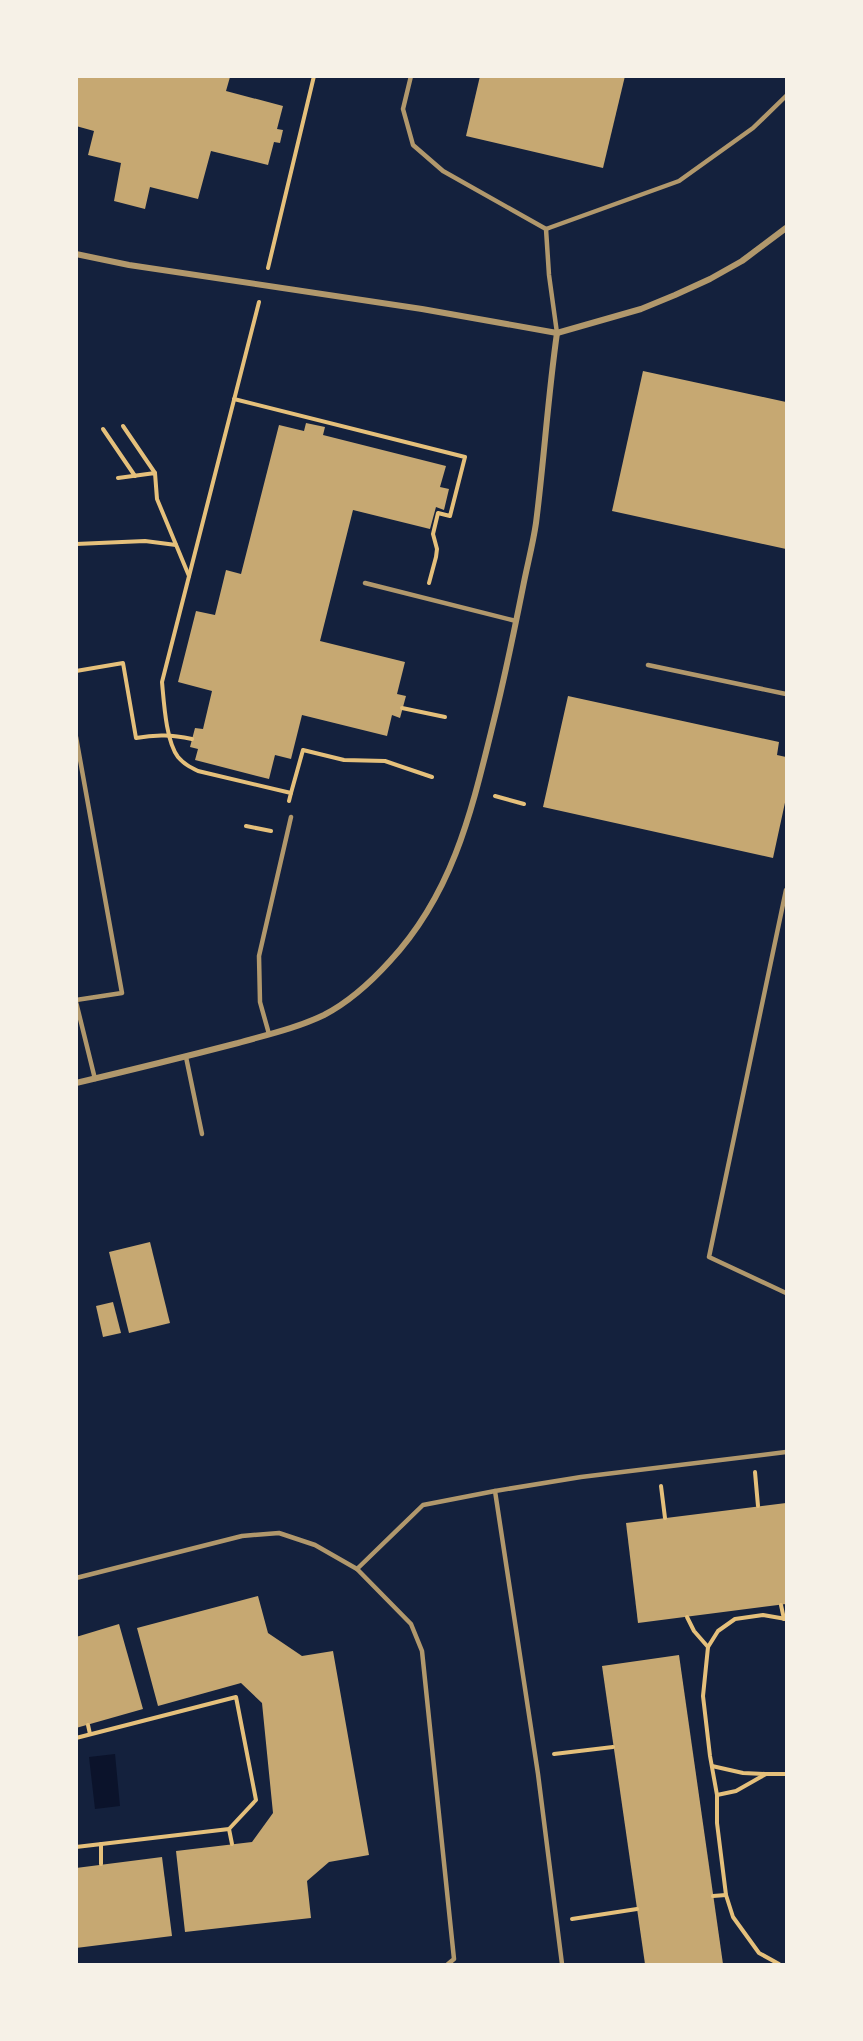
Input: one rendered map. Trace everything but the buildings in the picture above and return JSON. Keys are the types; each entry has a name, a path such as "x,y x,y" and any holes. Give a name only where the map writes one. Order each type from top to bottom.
{"street":[{"path":"76,254 129,265 422,309 557,333 640,309 710,279 742,261 786,228"},
{"path":"76,1083 186,1057 269,1034 323,1015 354,996 381,972 427,915 460,848 477,790 516,621 536,525 557,333"}],"lane":[{"path":"411,76 403,110 413,145 443,171 546,229 679,181 753,128 786,96"},
{"path":"546,229 549,275 557,333"},
{"path":"365,583 516,621"},
{"path":"648,665 786,694"},
{"path":"76,736 122,993 76,1001 95,1078"},
{"path":"269,1034 260,1002 259,956 291,817"},
{"path":"786,890 709,1257 786,1293"},
{"path":"186,1057 202,1134"},
{"path":"357,1569 423,1505 581,1477 786,1452"},
{"path":"495,1491 535,1756 562,1965"},
{"path":"76,1578 242,1536 279,1533 315,1545 357,1569 411,1624 422,1651 454,1959 448,1965"}],"path":[{"path":"291,793 198,771 185,765 177,755 169,734 162,682 264,285 314,76"},
{"path":"234,399 465,457 450,516 438,513 433,534 437,549 436,556 425,598"},
{"path":"123,426 155,473 157,499 189,577"},
{"path":"103,429 135,476"},
{"path":"118,478 155,473"},
{"path":"76,544 145,541 176,545"},
{"path":"76,671 123,663 136,738 169,734 192,739"},
{"path":"402,708 445,717"},
{"path":"291,817 288,804 303,750 344,760 386,761 432,777"},
{"path":"495,796 524,804"},
{"path":"246,826 287,835"},
{"path":"754,1456 758,1506"},
{"path":"659,1467 665,1518"},
{"path":"779,1965 759,1953 733,1917 726,1895 717,1823 717,1795 703,1696 708,1647 718,1630 735,1618 763,1615 785,1619 781,1605"},
{"path":"687,1617 694,1631 708,1647"},
{"path":"76,1738 236,1697 256,1800 229,1829 76,1847"},
{"path":"88,1725 90,1734"},
{"path":"535,1756 613,1747"},
{"path":"712,1766 743,1773 786,1774"},
{"path":"717,1795 736,1791 766,1774"},
{"path":"229,1829 232,1844"},
{"path":"100,1844 101,1864"},
{"path":"713,1896 726,1895"},
{"path":"557,1921 637,1909"}],"water":[{"path":"115,1754 120,1806 95,1809 89,1757"}]}
